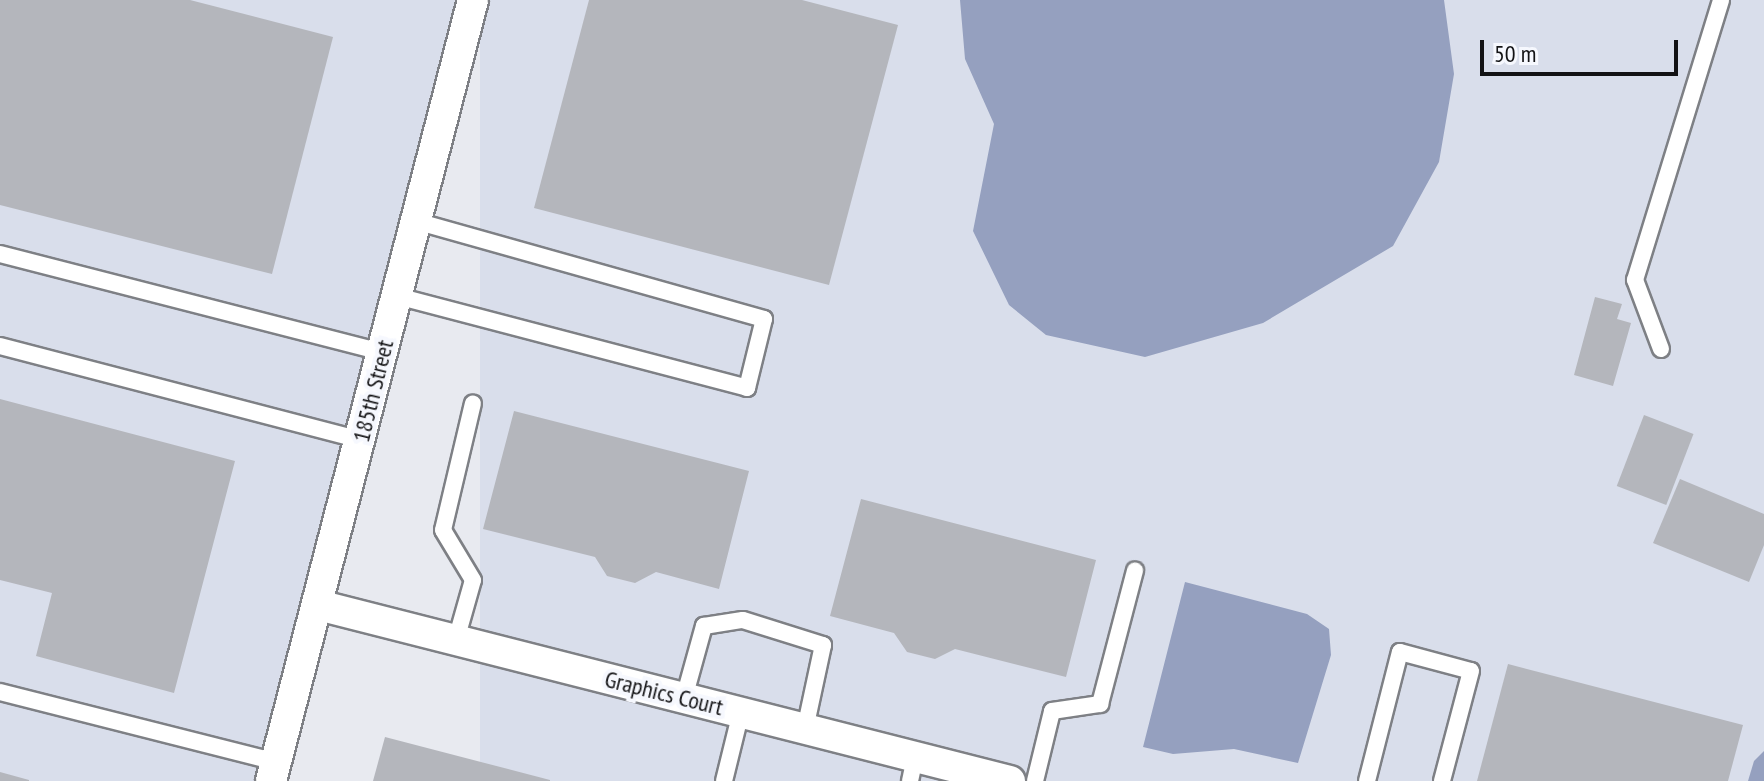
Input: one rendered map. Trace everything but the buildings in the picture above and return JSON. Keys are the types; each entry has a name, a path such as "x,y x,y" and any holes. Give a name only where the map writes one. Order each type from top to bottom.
{"street":[{"name":"185th Street","path":"274,772 473,0"},
{"name":"Graphics Court","path":"318,605 805,729 913,769 1010,781"}],"lane":[{"path":"1661,349 1635,280 1721,0"},
{"path":"397,296 747,388 764,319 416,221"},
{"path":"0,254 383,352"},
{"path":"0,346 360,440"},
{"path":"456,640 473,580 443,530 473,403"},
{"path":"1035,781 1052,711 1100,704 1135,571"},
{"path":"684,698 704,626 743,620 823,645 805,729"},
{"path":"1367,781 1400,652 1471,671 1442,781"},
{"path":"0,692 274,772"},
{"path":"724,781 741,712"}],"shaded area":[{"path":"0,0 462,0 257,781 0,781"},
{"path":"480,0 1764,0 1764,781 480,781"}],"water":[{"path":"960,0 1444,0 1454,74 1439,162 1393,246 1263,323 1145,357 1046,335 1009,305 973,231 994,124 965,59"},
{"path":"1185,582 1307,614 1329,629 1331,655 1298,763 1234,749 1173,754 1143,747"},
{"path":"1764,751 1764,781 1748,781 1754,761"}]}
